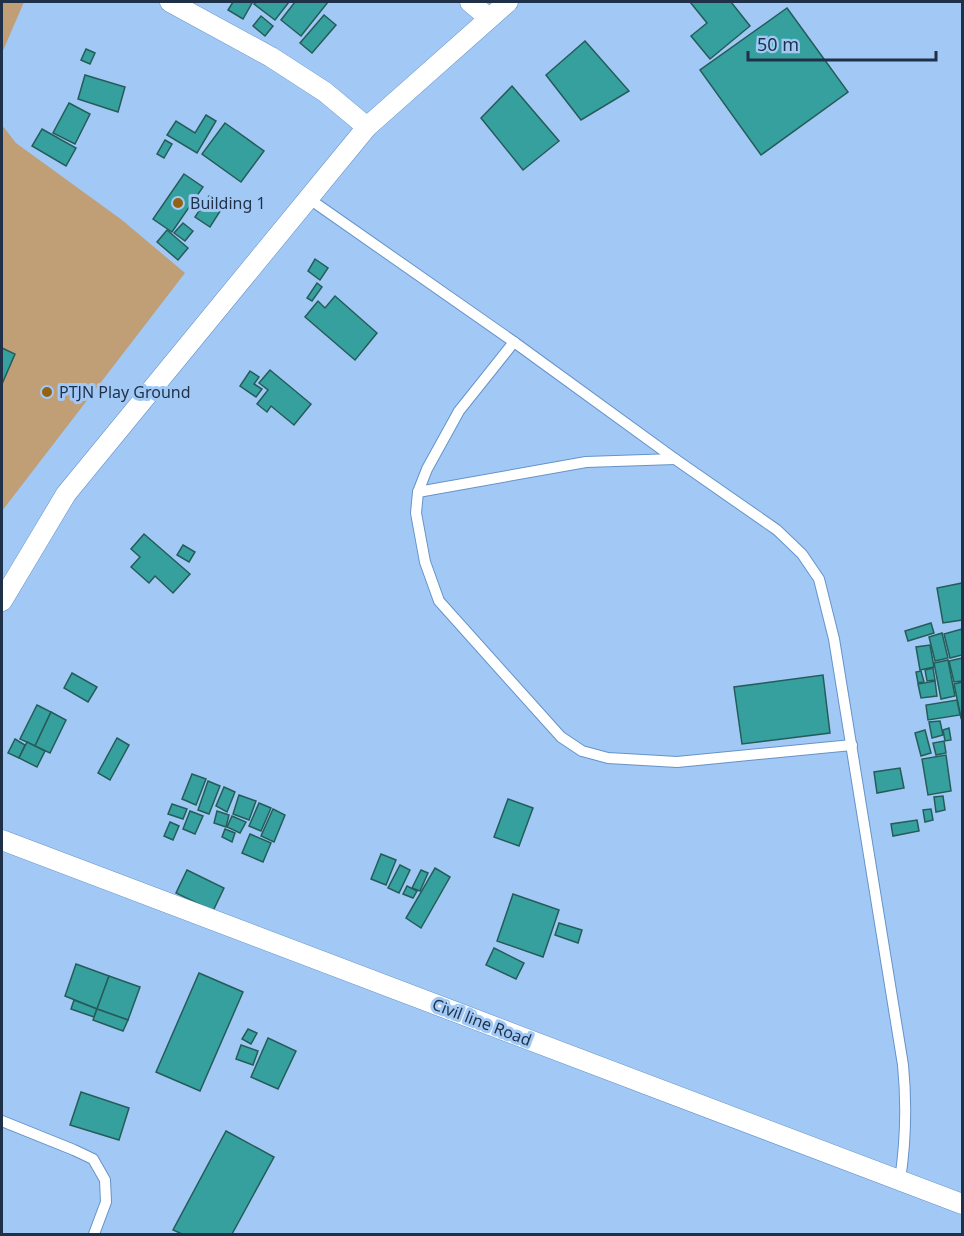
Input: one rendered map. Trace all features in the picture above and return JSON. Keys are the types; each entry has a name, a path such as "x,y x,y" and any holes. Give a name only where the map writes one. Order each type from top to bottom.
{"street":[{"path":"170,2 271,57 325,92 367,127"},
{"path":"470,2 489,18"},
{"path":"2,601 66,494 367,127 508,2"},
{"name":"Civil line Road","path":"2,840 963,1204"}],"lane":[{"path":"308,198 777,530 802,554 819,579 834,639 903,1065 907,1110 900,1180"},
{"path":"514,342 459,411 427,469 418,492 417,513 425,562 439,601 561,737 582,752 609,758 677,762 852,745"},
{"path":"418,492 586,462 675,459"},
{"path":"2,1121 93,1159 105,1180 106,1202 94,1234"}],"shaded area":[{"path":"2,2 24,2 2,53"},
{"name":"PTJN Play Ground","path":"2,125 16,143 122,220 185,273 2,511"}],"building":[{"path":"233,2 252,3 243,19 228,10"},
{"path":"257,2 289,2 275,20 254,4"},
{"path":"295,2 328,2 301,36 281,20"},
{"path":"690,2 731,2 750,26 710,59 691,36 707,23"},
{"path":"787,8 848,92 761,155 700,70"},
{"path":"324,15 336,25 312,53 300,43"},
{"path":"261,16 273,26 265,36 253,26"},
{"path":"585,41 629,91 581,120 546,75"},
{"path":"86,49 95,53 90,64 81,60"},
{"path":"85,75 125,87 118,112 78,99"},
{"path":"512,86 559,141 523,170 481,118"},
{"path":"69,103 90,114 75,144 53,133"},
{"path":"206,115 216,121 197,153 167,135 176,121 195,133"},
{"path":"225,123 264,151 241,182 202,154"},
{"path":"42,129 76,148 66,166 32,146"},
{"path":"165,140 172,144 164,158 157,154"},
{"name":"Building 1","path":"184,174 203,187 172,232 153,219"},
{"path":"209,196 224,205 210,227 195,217"},
{"path":"183,223 193,231 185,241 174,233"},
{"path":"167,230 188,248 178,260 157,242"},
{"path":"315,259 328,268 320,280 308,271"},
{"path":"317,283 322,287 312,301 307,298"},
{"path":"335,296 377,333 355,360 305,317 318,301 325,308"},
{"path":"2,348 15,354 2,384"},
{"path":"270,370 311,404 294,425 271,406 267,412 257,404 268,390 259,383"},
{"path":"250,371 259,377 254,384 262,389 256,397 240,386"},
{"path":"144,534 190,574 173,593 155,576 149,583 131,567 140,557 131,549"},
{"path":"183,545 195,552 189,562 177,555"},
{"path":"962,583 962,620 943,623 937,588"},
{"path":"931,623 934,633 908,641 905,631"},
{"path":"962,629 962,655 950,658 944,634"},
{"path":"942,633 948,658 935,661 929,637"},
{"path":"930,645 934,667 920,670 916,647"},
{"path":"962,658 962,681 954,682 949,661"},
{"path":"948,660 955,696 941,699 934,663"},
{"path":"933,668 935,680 927,681 925,670"},
{"path":"921,671 924,682 918,683 916,672"},
{"path":"72,673 97,687 88,702 64,688"},
{"path":"823,675 830,733 742,744 734,687"},
{"path":"935,681 937,696 921,698 918,684"},
{"path":"962,682 962,717 961,718 954,684"},
{"path":"957,700 960,715 928,720 926,705"},
{"path":"37,705 51,712 35,746 20,739"},
{"path":"51,712 66,720 50,753 35,746"},
{"path":"940,721 943,735 932,738 929,722"},
{"path":"949,728 951,740 945,741 943,730"},
{"path":"925,730 931,753 921,756 915,733"},
{"path":"117,738 129,745 110,780 98,773"},
{"path":"15,739 25,745 19,758 8,753"},
{"path":"944,741 946,753 936,755 933,743"},
{"path":"27,742 45,751 37,767 19,758"},
{"path":"946,755 951,791 928,795 922,759"},
{"path":"900,768 904,788 877,793 874,772"},
{"path":"192,774 206,779 196,805 182,799"},
{"path":"208,781 220,786 209,814 198,810"},
{"path":"224,787 235,792 227,812 216,806"},
{"path":"239,795 256,801 249,820 233,814"},
{"path":"943,796 945,810 936,812 934,797"},
{"path":"508,799 533,808 519,846 494,837"},
{"path":"259,803 271,808 261,831 249,826"},
{"path":"172,804 187,809 183,819 168,814"},
{"path":"273,809 285,815 274,842 261,836"},
{"path":"931,809 933,820 925,822 923,810"},
{"path":"190,811 203,816 195,834 183,829"},
{"path":"217,811 229,815 226,827 214,823"},
{"path":"232,816 246,822 240,833 227,827"},
{"path":"917,820 919,831 893,836 891,824"},
{"path":"170,822 179,826 173,840 164,836"},
{"path":"225,829 235,833 232,842 222,837"},
{"path":"250,834 271,843 263,862 242,853"},
{"path":"381,854 396,860 386,885 371,879"},
{"path":"400,865 410,870 399,893 388,888"},
{"path":"435,868 450,877 421,928 406,918"},
{"path":"187,870 224,888 213,911 176,893"},
{"path":"421,870 428,873 420,891 412,888"},
{"path":"407,886 417,891 413,898 403,894"},
{"path":"513,894 559,910 543,957 497,941"},
{"path":"559,923 582,930 578,943 555,935"},
{"path":"494,948 524,963 516,979 486,965"},
{"path":"76,964 109,976 97,1009 65,996"},
{"path":"199,973 243,992 200,1091 156,1072"},
{"path":"109,976 140,987 128,1020 97,1009"},
{"path":"74,1000 97,1009 94,1017 71,1009"},
{"path":"97,1009 128,1020 123,1031 93,1020"},
{"path":"248,1029 257,1033 251,1044 242,1039"},
{"path":"268,1038 296,1051 278,1089 251,1077"},
{"path":"241,1045 258,1051 253,1065 236,1059"},
{"path":"81,1092 129,1108 119,1140 70,1125"},
{"path":"226,1131 274,1157 232,1234 182,1234 173,1230"}],"place":[{"name":"Building 1","path":"178,203"},
{"name":"PTJN Play Ground","path":"47,392"}]}
